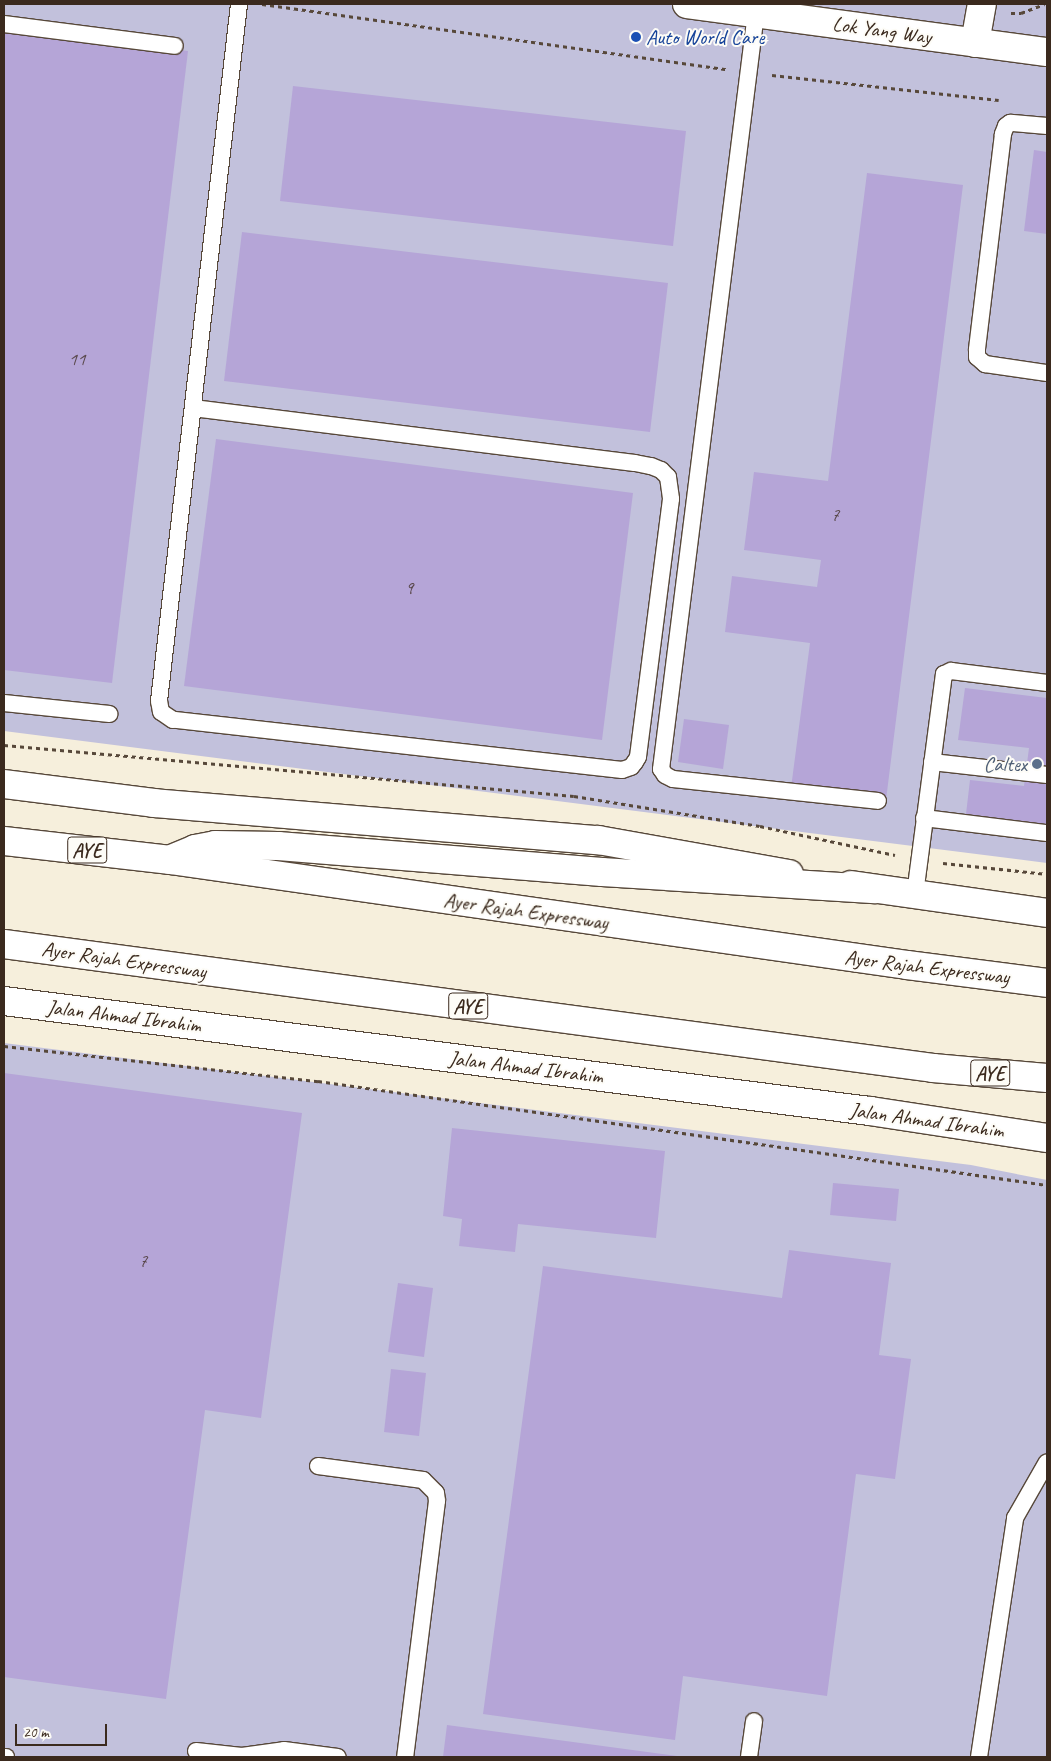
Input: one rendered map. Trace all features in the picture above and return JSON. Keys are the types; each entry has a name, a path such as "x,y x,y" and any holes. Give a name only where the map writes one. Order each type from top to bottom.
{"main road":[{"name":"Lok Yang Way","path":"687,4 1047,52"},
{"path":"975,43 982,4"},
{"path":"4,784 154,802 598,840 874,889 1047,913"},
{"name":"Ayer Rajah Expressway","path":"4,841 170,860 877,961 1047,983"},
{"path":"170,860 195,850 215,845 278,846 602,872 874,889"},
{"name":"Ayer Rajah Expressway","path":"4,944 933,1068 1047,1078"},
{"name":"Jalan Ahmad Ibrahim","path":"4,1001 870,1111 1047,1138"},
{"path":"933,1068 1047,1096"}],"lane":[{"path":"193,408 635,463 661,470 668,477 671,499 638,756 631,767 622,770 173,720 161,712 159,701 239,4"},
{"path":"756,13 661,769 665,775 673,779 878,801"},
{"path":"4,24 175,46"},
{"path":"1047,126 1019,123 1010,123 1006,126 977,350 977,357 980,361 993,366 1047,373"},
{"path":"915,894 944,674 951,671 1047,683"},
{"path":"4,703 109,714"},
{"path":"932,762 1047,775"},
{"path":"924,818 1047,833"},
{"path":"978,1757 1015,1518 1047,1462"},
{"path":"318,1466 423,1480 436,1492 437,1501 405,1757"},
{"path":"749,1757 754,1721"},
{"path":"196,1751 242,1756 284,1750 338,1757"}],"path":[{"path":"259,4 749,72 1009,101"},
{"path":"4,745 574,796 760,826 919,860 1047,874"},
{"path":"4,1046 318,1081 1047,1185"}],"shaded area":[{"path":"4,4 1047,4 1047,863 4,731"},
{"path":"4,1043 971,1165 1047,1180 1047,1757 4,1757"}],"building":[{"path":"4,29 188,51 112,683 4,670"},
{"path":"293,86 686,131 673,246 280,201"},
{"path":"1034,150 1047,152 1047,234 1024,231"},
{"path":"867,173 963,185 886,800 791,788 810,643 725,632 732,576 817,587 821,560 744,550 754,472 828,481"},
{"path":"242,232 668,283 650,432 224,381"},
{"path":"216,439 633,493 602,740 184,686"},
{"name":"Caltex","path":"965,688 1047,698 1047,824 966,814 970,780 1024,786 1029,748 958,740"},
{"path":"684,719 729,725 723,769 678,762"},
{"path":"4,1073 302,1113 261,1418 205,1410 166,1699 4,1677"},
{"path":"452,1128 665,1151 656,1238 518,1224 515,1252 459,1246 462,1219 443,1216"},
{"path":"833,1183 899,1189 896,1221 830,1215"},
{"path":"789,1250 891,1263 879,1355 911,1359 895,1479 856,1474 827,1696 683,1676 675,1740 483,1714 543,1266 782,1298"},
{"path":"398,1283 433,1288 424,1357 388,1352"},
{"path":"391,1369 426,1373 419,1436 384,1432"},
{"path":"447,1725 677,1756 677,1757 443,1757"}],"place":[{"name":"Auto World Care","path":"636,37"},
{"name":"Caltex","path":"1037,764"}]}
